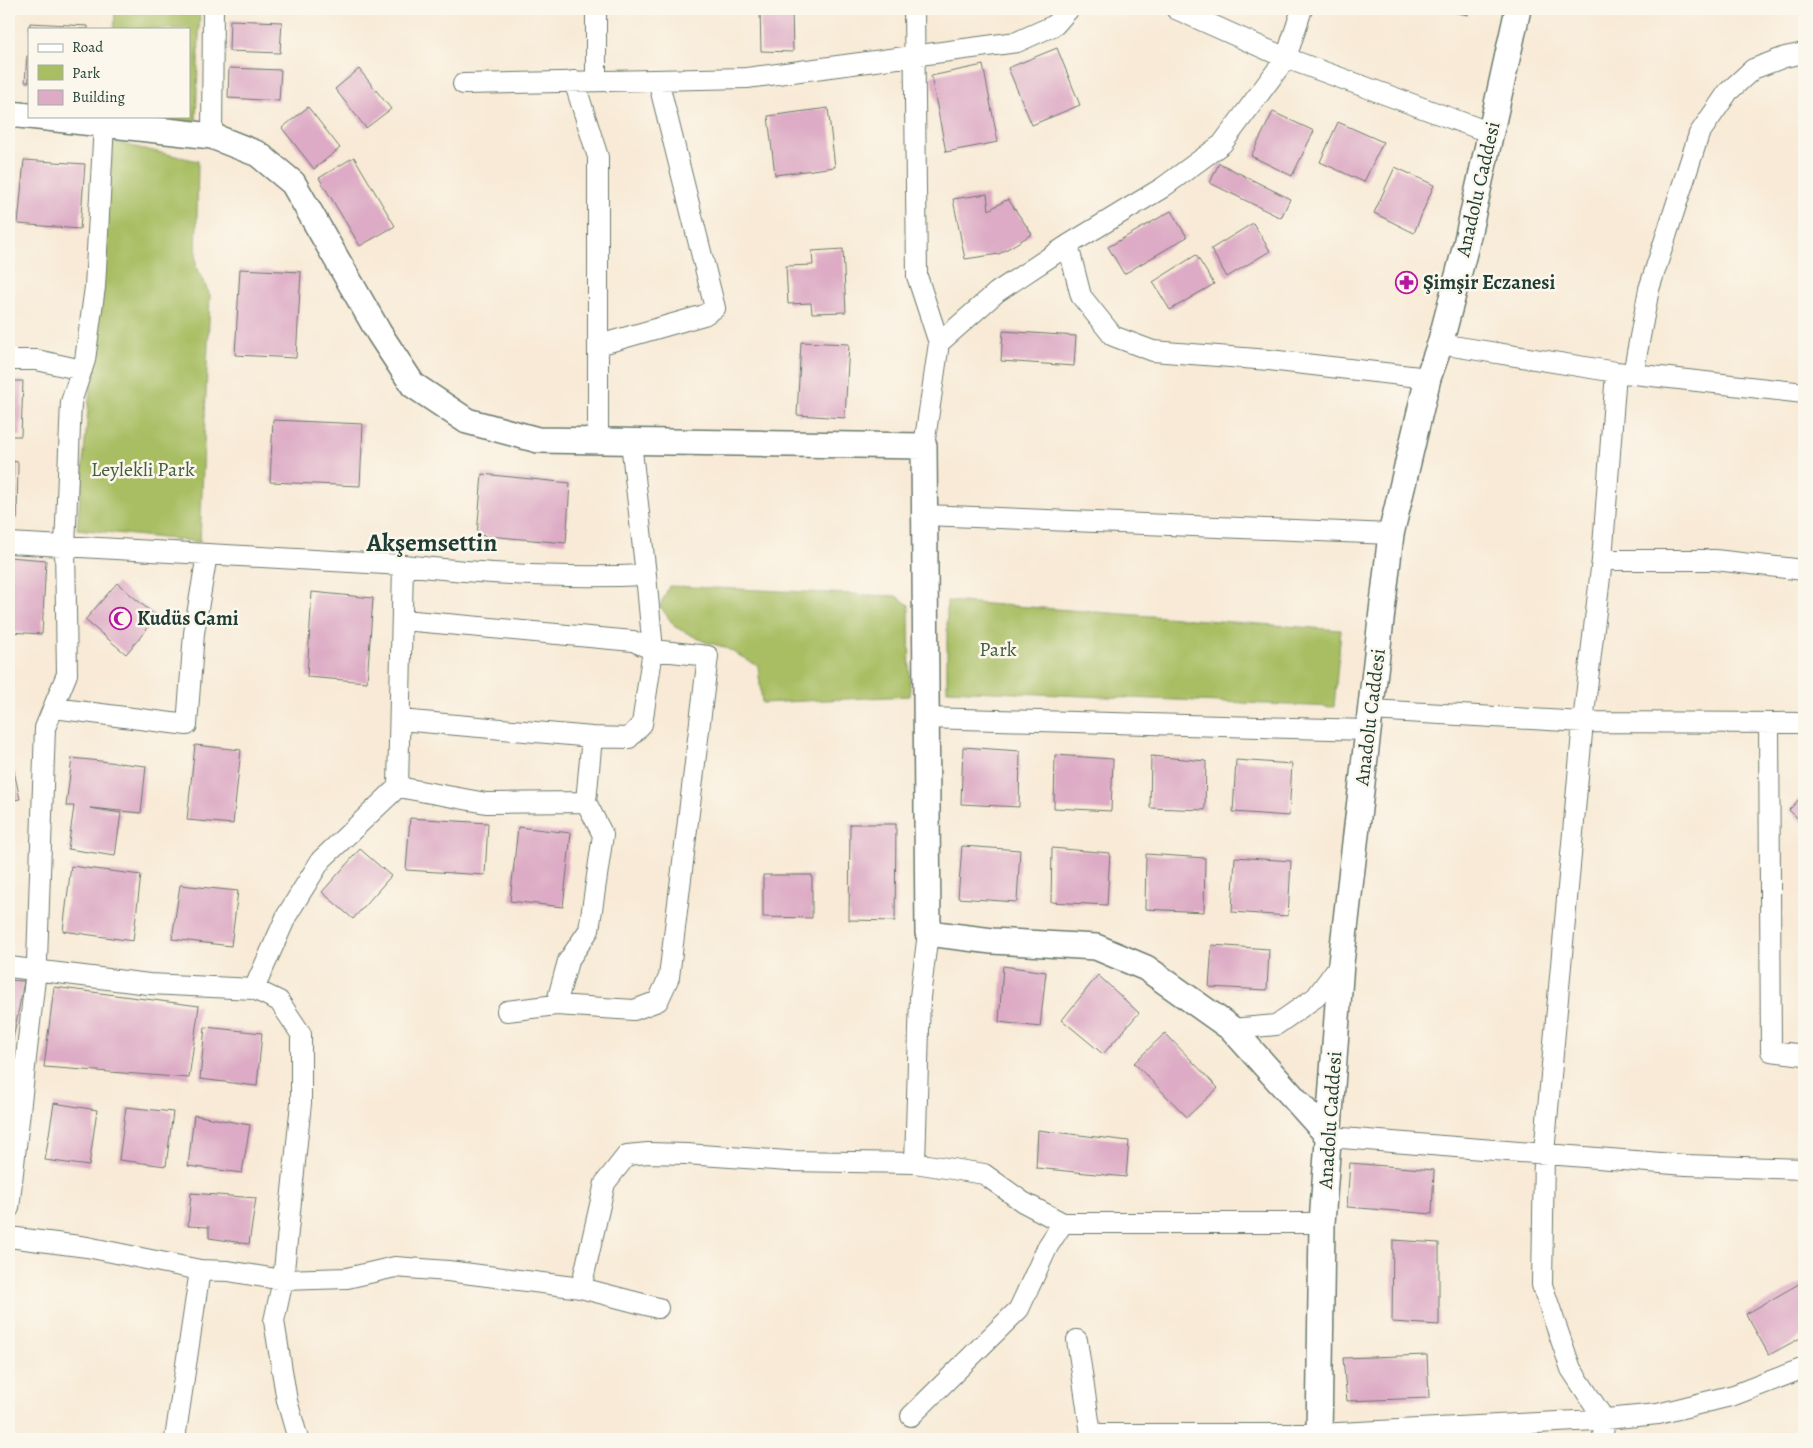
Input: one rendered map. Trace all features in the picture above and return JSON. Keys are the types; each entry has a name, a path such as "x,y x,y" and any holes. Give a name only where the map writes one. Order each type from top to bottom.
{"street":[{"path":"212,136 213,9"},
{"path":"596,9 596,81"},
{"path":"914,9 917,276 940,343 924,446 928,933 920,998 915,1163"},
{"path":"463,84 747,78 914,54 1017,42 1055,26 1069,9"},
{"path":"1176,9 1286,58 1491,133"},
{"path":"940,343 997,292 1068,245 1162,188 1222,144 1286,58 1302,9"},
{"name":"Anadolu Caddesi","path":"1319,1437 1322,1223 1341,963 1391,534 1428,378 1440,344 1491,133 1518,9"},
{"path":"1604,1439 1604,1419 1571,1369 1542,1285 1544,1153 1583,722 1625,373 1699,134 1728,92 1752,69 1785,57 1804,53"},
{"path":"598,346 704,315 715,308 658,80"},
{"path":"574,81 598,157 598,441"},
{"path":"9,114 28,116"},
{"path":"48,118 212,136 258,154 293,183 379,333 413,385 467,421 538,440 924,446"},
{"path":"9,1208 36,971 45,728 67,674 65,547 71,402 85,360 95,287 104,124"},
{"path":"1068,245 1081,296 1113,336 1153,351 1269,360 1428,378"},
{"path":"1440,344 1625,373 1804,393"},
{"path":"9,360 37,360 82,370"},
{"path":"400,720 592,737 629,738 642,724 654,650 631,442"},
{"path":"925,514 1391,534"},
{"path":"9,543 404,565 479,573 603,577 646,575"},
{"path":"54,708 187,725 194,632 207,554"},
{"path":"1602,560 1715,560 1804,570"},
{"path":"254,990 287,915 321,860 398,787 404,565"},
{"path":"403,620 633,641 654,650 708,656 669,977 658,1001 634,1010 556,1005 507,1011"},
{"path":"926,718 1804,723"},
{"path":"1769,723 1771,1051 1804,1055"},
{"path":"556,1005 568,961 589,930 602,844 603,835 586,802 592,737"},
{"path":"398,787 486,803 586,802"},
{"path":"928,933 992,940 1096,947 1146,968 1232,1028 1329,1137 1686,1165 1804,1169"},
{"path":"1232,1028 1276,1025 1316,997 1341,963"},
{"path":"9,967 149,984 254,990 279,1001 301,1034 301,1103 283,1280 274,1322 287,1401 298,1439"},
{"path":"581,1288 605,1182 627,1156 648,1153 788,1160 915,1163 984,1174 1023,1202 1063,1223 1322,1223"},
{"path":"911,1416 1019,1309 1048,1246 1063,1223"},
{"path":"9,1237 87,1247 200,1270 228,1271 283,1280 347,1278 395,1268 448,1271 581,1288 658,1308"},
{"path":"175,1439 200,1270"},
{"path":"1077,1340 1091,1437 1319,1437 1658,1414 1734,1395 1804,1368"}],"green space":[{"path":"115,9 200,9 196,123 147,118 190,118 190,28 114,28"},
{"name":"Leylekli Park","path":"113,142 198,161 196,267 210,295 200,542 77,529"},
{"path":"669,586 896,596 909,605 910,696 762,703 758,666 724,647 705,642 675,627 660,606"},
{"name":"Park","path":"947,601 1341,630 1334,707 947,690"}],"building":[{"path":"760,9 792,9 793,52 761,51"},
{"path":"1439,9 1469,9 1468,15"},
{"path":"230,20 282,22 280,53 229,51"},
{"path":"30,23 88,26 88,28 29,28"},
{"path":"1057,48 1080,105 1032,125 1008,68"},
{"path":"27,56 28,56 28,82 25,82"},
{"path":"983,65 998,142 946,152 931,76"},
{"path":"229,68 281,70 279,101 228,98"},
{"path":"359,69 391,109 366,128 335,89"},
{"path":"308,107 340,148 314,169 282,128"},
{"path":"828,108 835,167 775,175 768,116"},
{"path":"1273,112 1314,131 1292,176 1251,156"},
{"path":"1338,122 1383,142 1364,182 1320,162"},
{"path":"354,157 395,226 360,246 319,178"},
{"path":"24,160 85,164 80,229 18,224"},
{"path":"1219,163 1290,199 1281,218 1210,183"},
{"path":"1395,167 1434,185 1414,233 1374,213"},
{"path":"987,194 989,210 1008,199 1032,234 999,254 965,259 953,199"},
{"path":"1171,211 1187,237 1124,274 1108,247"},
{"path":"1253,223 1270,251 1227,277 1211,249"},
{"path":"843,249 846,312 812,313 811,303 788,304 786,266 813,265 812,251"},
{"path":"1196,255 1214,284 1170,310 1153,282"},
{"path":"240,269 301,272 296,358 235,355"},
{"path":"1003,331 1076,336 1074,366 1001,361"},
{"path":"801,342 849,344 845,418 797,415"},
{"path":"9,381 23,381 21,436 9,436"},
{"path":"273,420 363,424 360,486 270,482"},
{"path":"9,461 18,462 17,519 9,518"},
{"path":"482,474 570,483 566,543 477,535"},
{"path":"9,557 46,560 42,634 9,632"},
{"name":"Kudüs Cami","path":"117,583 157,617 126,654 85,620"},
{"path":"312,592 373,598 367,682 307,677"},
{"path":"195,745 241,750 233,824 187,820"},
{"path":"963,747 1020,751 1019,807 961,804"},
{"path":"9,748 20,799 9,801"},
{"path":"1055,755 1113,759 1111,811 1054,808"},
{"path":"1151,756 1206,761 1205,810 1150,808"},
{"path":"72,758 146,766 141,813 90,808 121,813 115,856 68,849 74,806 66,806"},
{"path":"1236,760 1292,764 1289,816 1233,812"},
{"path":"1804,794 1804,824 1789,810"},
{"path":"410,818 488,823 485,875 406,870"},
{"path":"850,824 896,824 895,921 849,920"},
{"path":"518,827 571,833 563,907 510,901"},
{"path":"962,846 1020,850 1017,902 958,898"},
{"path":"1052,848 1110,853 1107,905 1051,902"},
{"path":"360,849 391,876 353,919 322,892"},
{"path":"1146,854 1205,858 1204,912 1145,909"},
{"path":"1235,857 1291,861 1288,916 1232,912"},
{"path":"71,866 141,875 133,941 63,931"},
{"path":"763,875 812,875 812,918 763,917"},
{"path":"180,885 238,891 231,946 172,939"},
{"path":"1212,945 1269,949 1267,990 1209,987"},
{"path":"1003,966 1046,972 1040,1027 999,1022"},
{"path":"1098,975 1139,1013 1103,1054 1062,1020"},
{"path":"9,980 24,981 11,1050 9,1050"},
{"path":"54,987 199,1006 189,1078 44,1067"},
{"path":"205,1027 262,1033 257,1086 200,1079"},
{"path":"1165,1033 1218,1088 1187,1117 1134,1063"},
{"path":"54,1103 97,1110 89,1166 45,1160"},
{"path":"126,1107 173,1112 166,1166 119,1160"},
{"path":"194,1115 250,1125 242,1173 188,1166"},
{"path":"1038,1130 1129,1141 1126,1177 1036,1168"},
{"path":"1350,1163 1434,1170 1432,1214 1347,1207"},
{"path":"191,1193 256,1198 249,1244 209,1238 209,1227 188,1226"},
{"path":"1393,1240 1439,1243 1439,1325 1392,1322"},
{"path":"1804,1281 1804,1336 1769,1355 1746,1314"},
{"path":"1427,1355 1429,1398 1347,1401 1343,1358"}],"place":[{"name":"Şimşir Eczanesi","path":"1407,282"},
{"name":"Kudüs Cami","path":"121,618"}],"district":[{"name":"Akşemsettin","path":"432,543"}]}
